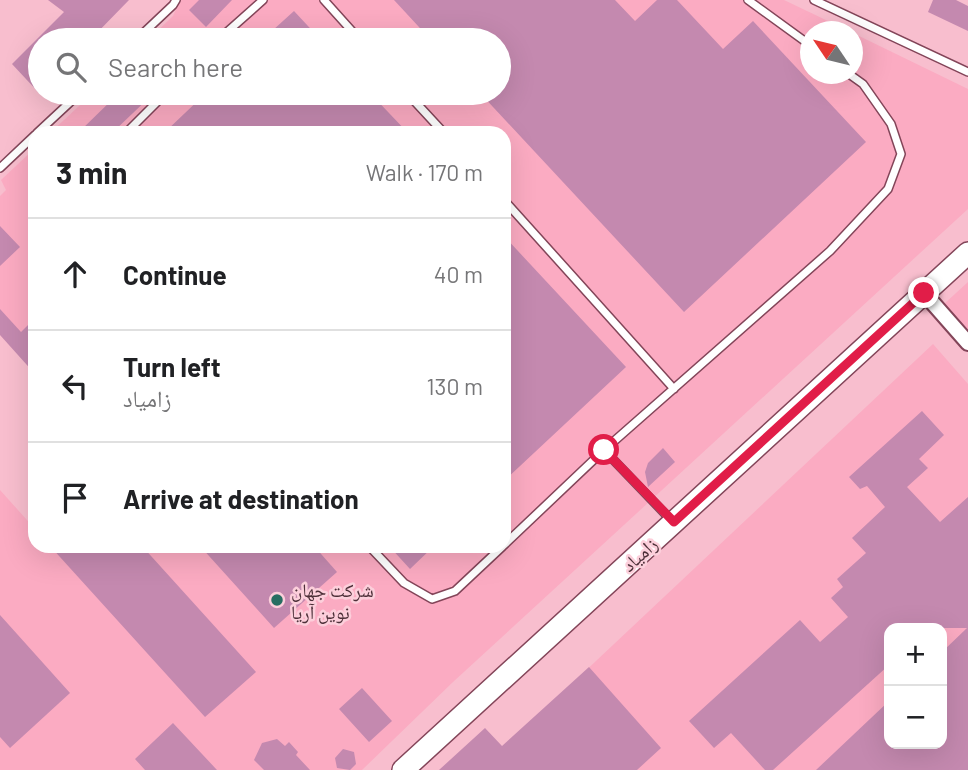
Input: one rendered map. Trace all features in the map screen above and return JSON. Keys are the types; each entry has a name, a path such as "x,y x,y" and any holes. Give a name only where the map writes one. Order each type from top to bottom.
{"street":[{"name":"زامیاد","path":"403,770 968,253"},
{"path":"924,293 968,343"}],"lane":[{"path":"149,28 176,0"},
{"path":"232,28 263,0"},
{"path":"324,0 349,28"},
{"path":"748,0 800,38"},
{"path":"814,0 968,72"},
{"path":"511,537 604,450 830,251 888,189 901,154 891,124 863,84"},
{"path":"45,126 67,105"},
{"path":"134,126 154,105"},
{"path":"418,105 437,126"},
{"path":"0,168 28,142"},
{"path":"511,208 674,389"},
{"path":"604,450 674,522"},
{"path":"376,553 404,583 432,599 455,591 495,553"}],"shaded area":[{"path":"180,0 784,0 828,21 800,21 800,84 863,84 863,38 968,89 968,209 453,682 362,770 0,770 0,490 28,521 28,553 511,553 511,126 58,126 80,105 511,105 511,28 160,28 173,16"},
{"path":"28,155 28,364 0,333 0,196 6,190 1,180"},
{"path":"968,282 968,330 944,304"},
{"path":"933,344 968,384 968,770 480,770"}],"building":[{"path":"48,0 129,0 102,28 48,28 64,12"},
{"path":"199,0 232,0 206,27 189,10"},
{"path":"394,0 615,0 635,21 657,0 677,0 723,49 753,21 800,71 800,84 812,84 866,142 684,312 491,105 511,105 511,28 420,28"},
{"path":"933,0 956,0 968,6 968,31 928,12"},
{"path":"294,11 310,28 275,28"},
{"path":"28,48 28,81 12,64"},
{"path":"107,105 141,105 119,126 85,126"},
{"path":"193,105 381,105 401,126 171,126"},
{"path":"0,226 20,247 0,266"},
{"path":"511,244 626,367 511,474"},
{"path":"0,309 21,332 28,325 28,366 0,335"},
{"path":"922,411 944,435 919,459 928,468 907,487 940,522 968,497 968,770 816,770 884,706 884,749 947,749 947,647 967,628 947,628 947,623 884,623 884,670 773,770 765,770 731,733 714,748 689,721 800,620 820,642 848,617 831,598 843,587 837,579 866,553 852,538 885,507 867,486 860,489 849,477"},
{"path":"663,448 675,462 648,487 645,472 648,463"},
{"path":"56,553 148,553 256,672 205,717"},
{"name":"شرکت جهان نوین آریا","path":"206,553 320,553 337,572 274,628"},
{"path":"395,553 427,553 410,569"},
{"path":"0,615 70,693 10,748 0,737"},
{"path":"589,667 661,748 637,770 439,770 485,728 502,746"},
{"path":"362,688 392,721 369,742 339,709"},
{"path":"173,723 217,770 145,770 135,759"},
{"path":"277,739 285,746 289,742 298,752 296,755 310,770 264,770 254,760 262,743"},
{"path":"343,749 354,752 356,764 350,770 337,768 335,758"}],"place":[{"name":"شرکت جهان نوین آریا","path":"277,600"}],"route":[{"path":"604,450 674,522 924,293"}]}
